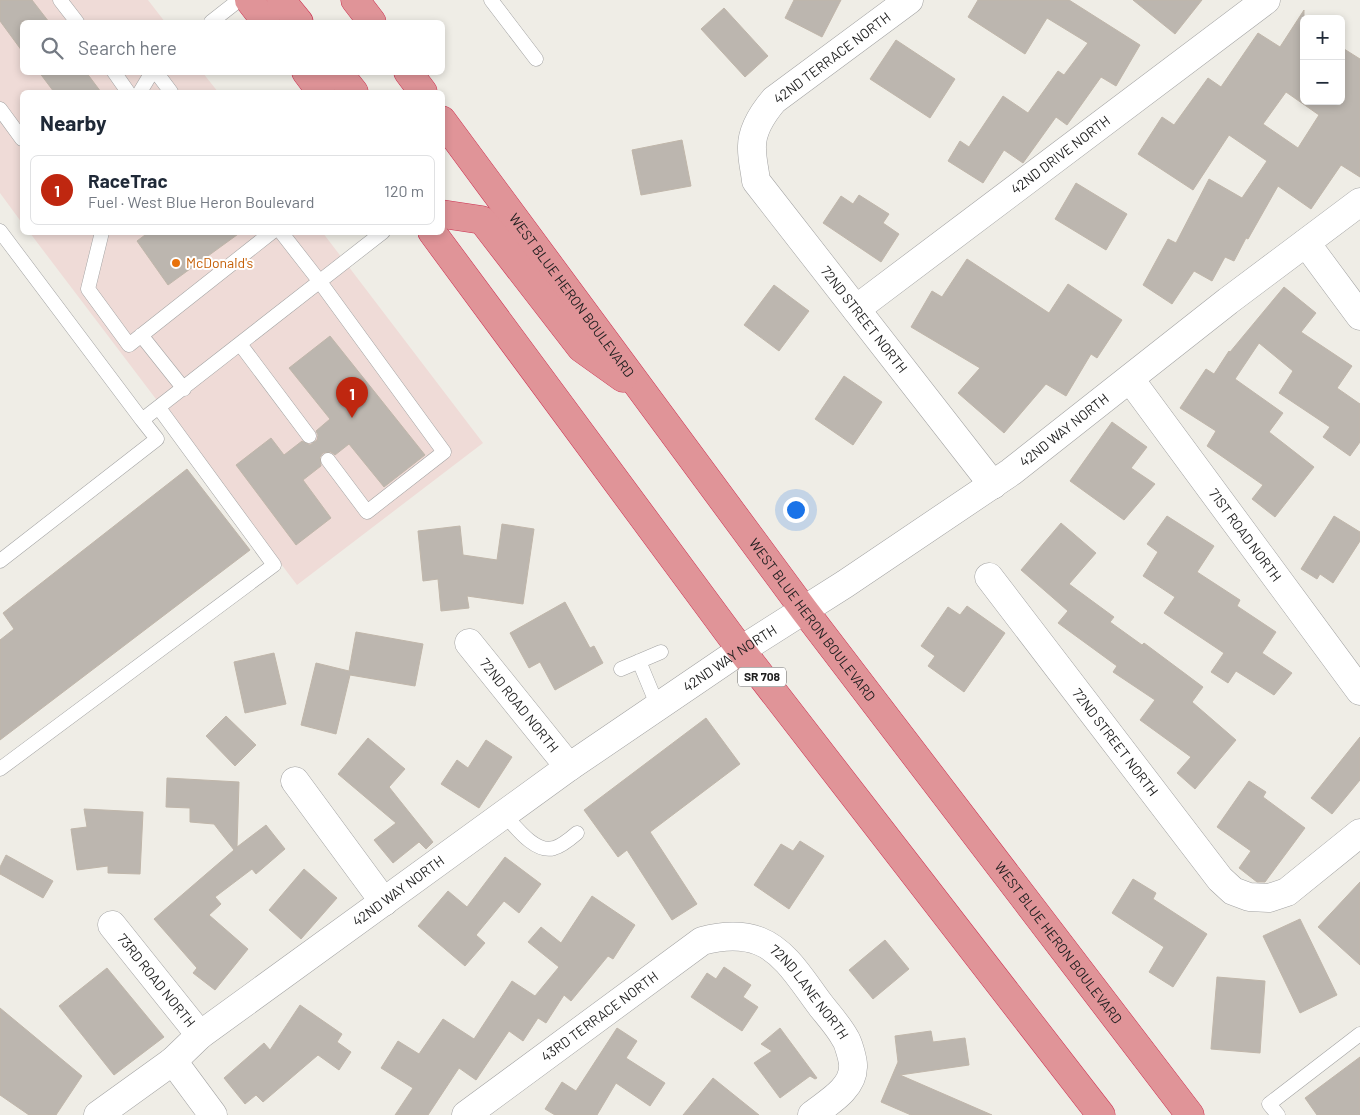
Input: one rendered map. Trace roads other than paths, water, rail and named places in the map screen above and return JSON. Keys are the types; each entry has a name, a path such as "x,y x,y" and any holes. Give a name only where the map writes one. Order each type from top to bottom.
{"highway":[{"path":"248,0 264,20"},
{"path":"281,0 297,20"},
{"path":"355,0 370,20"},
{"path":"308,75 320,90"},
{"path":"340,75 352,90"},
{"path":"410,75 422,90"},
{"name":"WEST BLUE HERON BOULEVARD","path":"445,124 804,610 1190,1115"},
{"path":"445,214 482,220 581,348 644,394"},
{"name":"SR 708","path":"434,235 741,650 1101,1115"}],"street":[{"name":"42ND DRIVE NORTH","path":"856,309 1266,0"},
{"name":"42ND TERRACE NORTH","path":"752,148 755,130 763,114 774,100 900,3"},
{"name":"72ND STREET NORTH","path":"752,148 756,181 993,485"},
{"name":"42ND WAY NORTH","path":"98,1115 173,1061 200,1035 569,767 741,650 993,485 1228,301 1360,202"},
{"path":"1306,243 1360,316"},
{"name":"71ST ROAD NORTH","path":"1130,379 1360,691"},
{"name":"72ND STREET NORTH","path":"989,577 1220,879 1233,891 1249,897 1269,898 1287,892 1360,833"},
{"name":"72ND ROAD NORTH","path":"469,643 569,767"},
{"path":"295,781 384,902"},
{"name":"73RD ROAD NORTH","path":"112,925 200,1035"},
{"name":"43RD TERRACE NORTH","path":"466,1115 702,941 721,936 742,936"},
{"name":"72ND LANE NORTH","path":"742,936 760,942 775,951 788,963 846,1039 853,1067 848,1083 836,1096 812,1115"},
{"path":"173,1061 213,1115"}],"lane":[{"path":"60,0 75,20"},
{"path":"214,20 239,0"},
{"path":"491,0 536,60"},
{"path":"116,75 127,90"},
{"path":"141,90 150,75"},
{"path":"158,75 170,90"},
{"path":"0,109 20,136"},
{"path":"0,231 157,439 0,561"},
{"path":"101,235 88,290 129,345 268,235"},
{"path":"283,235 444,452 367,512 328,460"},
{"path":"142,420 379,235"},
{"path":"141,335 184,389"},
{"path":"240,344 309,436"},
{"path":"0,769 274,565 159,408"},
{"path":"621,669 661,652"},
{"path":"639,661 658,707"},
{"path":"504,814 527,840 541,847 552,849 566,842 577,833"},
{"path":"1278,1115 1270,1104 1360,1034"}],"place":[{"name":"McDonald's","path":"176,263"},
{"name":"RaceTrac","path":"352,418"}]}
